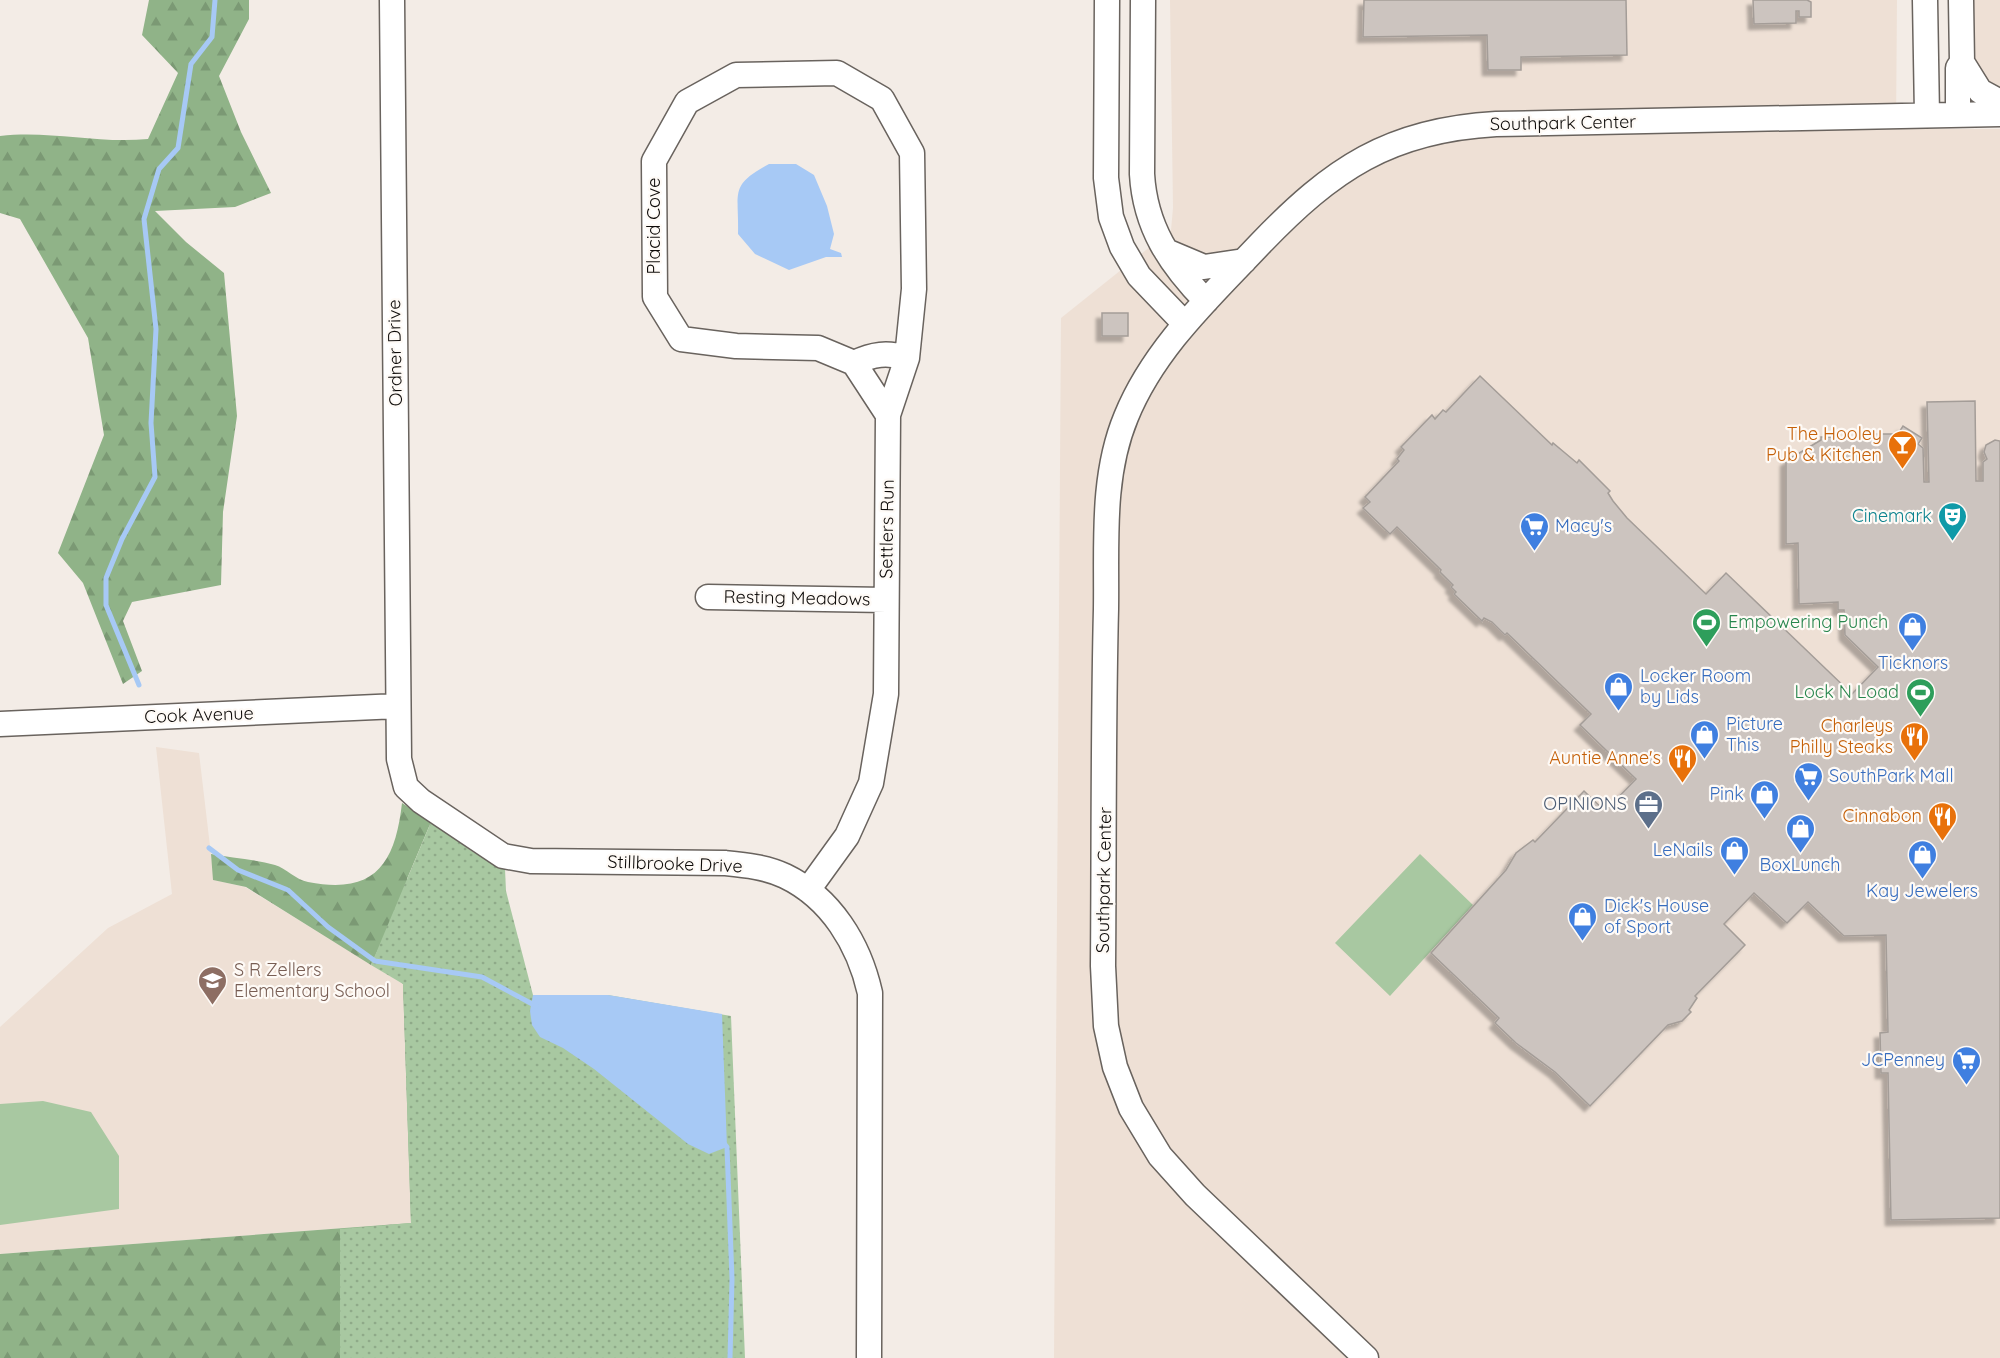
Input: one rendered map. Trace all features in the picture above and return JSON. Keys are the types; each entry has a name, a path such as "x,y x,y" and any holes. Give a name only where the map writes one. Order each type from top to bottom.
{"street":[{"name":"Ordner Drive","path":"392,0 398,706"},
{"path":"1107,0 1106,178 1111,217 1122,247 1139,276 1185,324"},
{"path":"1143,0 1142,184 1147,213 1166,251 1182,276 1206,301"},
{"path":"1925,0 1927,115"},
{"path":"1960,0 1962,63 1980,91 2000,102"},
{"path":"1958,115 1958,68 1962,63"},
{"name":"Placid Cove","path":"854,363 818,348 736,346 681,339 655,297 654,161 687,102 736,75 837,73 882,99 912,153"},
{"name":"Southpark Center","path":"1366,1358 1172,1171 1143,1130 1128,1101 1108,1036 1103,958 1106,535 1111,475 1122,428 1136,395 1163,350 1185,324 1291,213 1336,174 1389,146 1444,129 1505,124 2000,114"},
{"name":"Settlers Run","path":"808,890 847,836 871,783 886,694 888,415 907,358 914,289 912,153"},
{"path":"1166,251 1204,267 1244,261"},
{"path":"888,415 854,363 890,353 907,358"},
{"name":"Resting Meadows","path":"708,597 886,600"},
{"name":"Cook Avenue","path":"0,724 398,706"},
{"name":"Stillbrooke Drive","path":"398,706 399,759 406,787 447,820 503,856 552,861 725,863 755,867 783,875 808,890 840,923 864,964 870,993 869,1358"}],"shaded area":[{"path":"1170,0 1897,0 1896,129 2000,129 2000,1358 1054,1358 1061,318 1171,230 1173,208"},
{"path":"1971,0 2000,0 2000,94 1995,93 1969,57"},
{"name":"S R Zellers Elementary School","path":"156,747 199,753 214,880 245,887 403,984 411,1223 0,1254 0,1027 108,928 172,894"}],"green space":[{"path":"149,0 249,0 249,19 219,76 241,132 271,193 235,207 155,211 186,242 224,273 237,416 223,512 221,585 132,602 123,621 142,671 123,684 83,583 58,553 104,435 88,338 20,219 0,213 0,136 148,139 178,73 142,35"},
{"path":"402,803 431,822 407,879 635,1358 0,1358 0,1254 411,1223 403,984 375,961 388,928 371,965 246,887 213,880 211,854 275,865 308,882 331,885 350,884 365,879 378,870 387,858 394,843"},
{"path":"431,822 473,852 505,869 506,891 533,995 608,995 731,1016 745,1358 340,1358 340,1229 411,1223 403,984 371,965"},
{"path":"1420,854 1473,905 1390,996 1335,943"},
{"path":"43,1101 91,1112 119,1156 119,1209 0,1225 0,1104"}],"water":[{"path":"769,164 796,164 814,175 827,206 834,234 830,249 841,253 842,257 826,257 789,270 755,254 738,234 738,199 742,184 747,178"},
{"path":"533,995 608,995 722,1014 727,1147 709,1154 688,1144 594,1069 563,1048 540,1037 532,1025 530,1011"}],"building":[{"path":"1364,0 1626,0 1627,55 1521,57 1521,70 1488,70 1487,35 1363,37"},
{"path":"1753,0 1807,0 1811,2 1811,17 1799,17 1799,11 1796,11 1796,23 1754,24"},
{"path":"1102,313 1128,313 1128,336 1102,336"},
{"name":"SouthPark Mall","path":"1480,376 1552,445 1553,443 1577,463 1579,460 1610,491 1608,493 1613,501 1627,518 1706,594 1726,573 1852,694 1878,667 1845,635 1844,610 1838,610 1838,602 1799,604 1798,543 1786,544 1786,461 1821,440 1821,437 1833,437 1833,440 1874,438 1874,434 1898,434 1903,426 1922,438 1918,444 1923,448 1924,482 1929,482 1927,402 1975,401 1976,481 1983,481 1983,462 1987,459 1984,452 1986,445 1995,440 2000,441 2000,1218 1891,1220 1888,1073 1881,1073 1880,1033 1888,1032 1886,935 1844,936 1808,902 1787,923 1754,893 1724,924 1745,945 1695,996 1697,998 1689,1010 1691,1012 1682,1021 1668,1025 1590,1106 1555,1072 1516,1043 1495,1023 1499,1018 1431,953 1506,870 1516,853 1533,840 1535,842 1584,791 1605,811 1636,779 1580,725 1591,714 1507,633 1505,635 1492,622 1484,618 1482,621 1454,594 1456,592 1451,587 1453,585 1440,572 1441,570 1397,527 1390,534 1363,508 1370,502 1365,497 1399,461 1397,459 1404,450 1401,447 1432,415 1435,419 1443,410 1446,412"}],"waterway":[{"path":"139,685 106,605 106,578 122,539 155,477 151,423 156,329 144,219 159,169 178,148 191,64 212,37 215,0"},
{"path":"209,848 238,870 288,890 328,927 375,961 482,977 536,1006"},
{"path":"723,1142 727,1147 732,1279 730,1358"}],"place":[{"name":"The Hooley Pub & Kitchen","path":"1903,470"},
{"name":"Cinemark","path":"1953,542"},
{"name":"Macy's","path":"1534,552"},
{"name":"Empowering Punch","path":"1707,648"},
{"name":"Ticknors","path":"1913,652"},
{"name":"Locker Room by Lids","path":"1619,712"},
{"name":"Lock N Load","path":"1920,718"},
{"name":"Picture This","path":"1705,760"},
{"name":"Charleys Philly Steaks","path":"1914,762"},
{"name":"Auntie Anne's","path":"1682,784"},
{"name":"SouthPark Mall","path":"1808,802"},
{"name":"Pink","path":"1765,820"},
{"name":"OPINIONS","path":"1648,830"},
{"name":"Cinnabon","path":"1943,842"},
{"name":"BoxLunch","path":"1800,854"},
{"name":"LeNails","path":"1734,876"},
{"name":"Kay Jewelers","path":"1922,880"},
{"name":"Dick's House of Sport","path":"1583,942"},
{"name":"S R Zellers Elementary School","path":"213,1006"},
{"name":"JCPenney","path":"1966,1086"}]}
